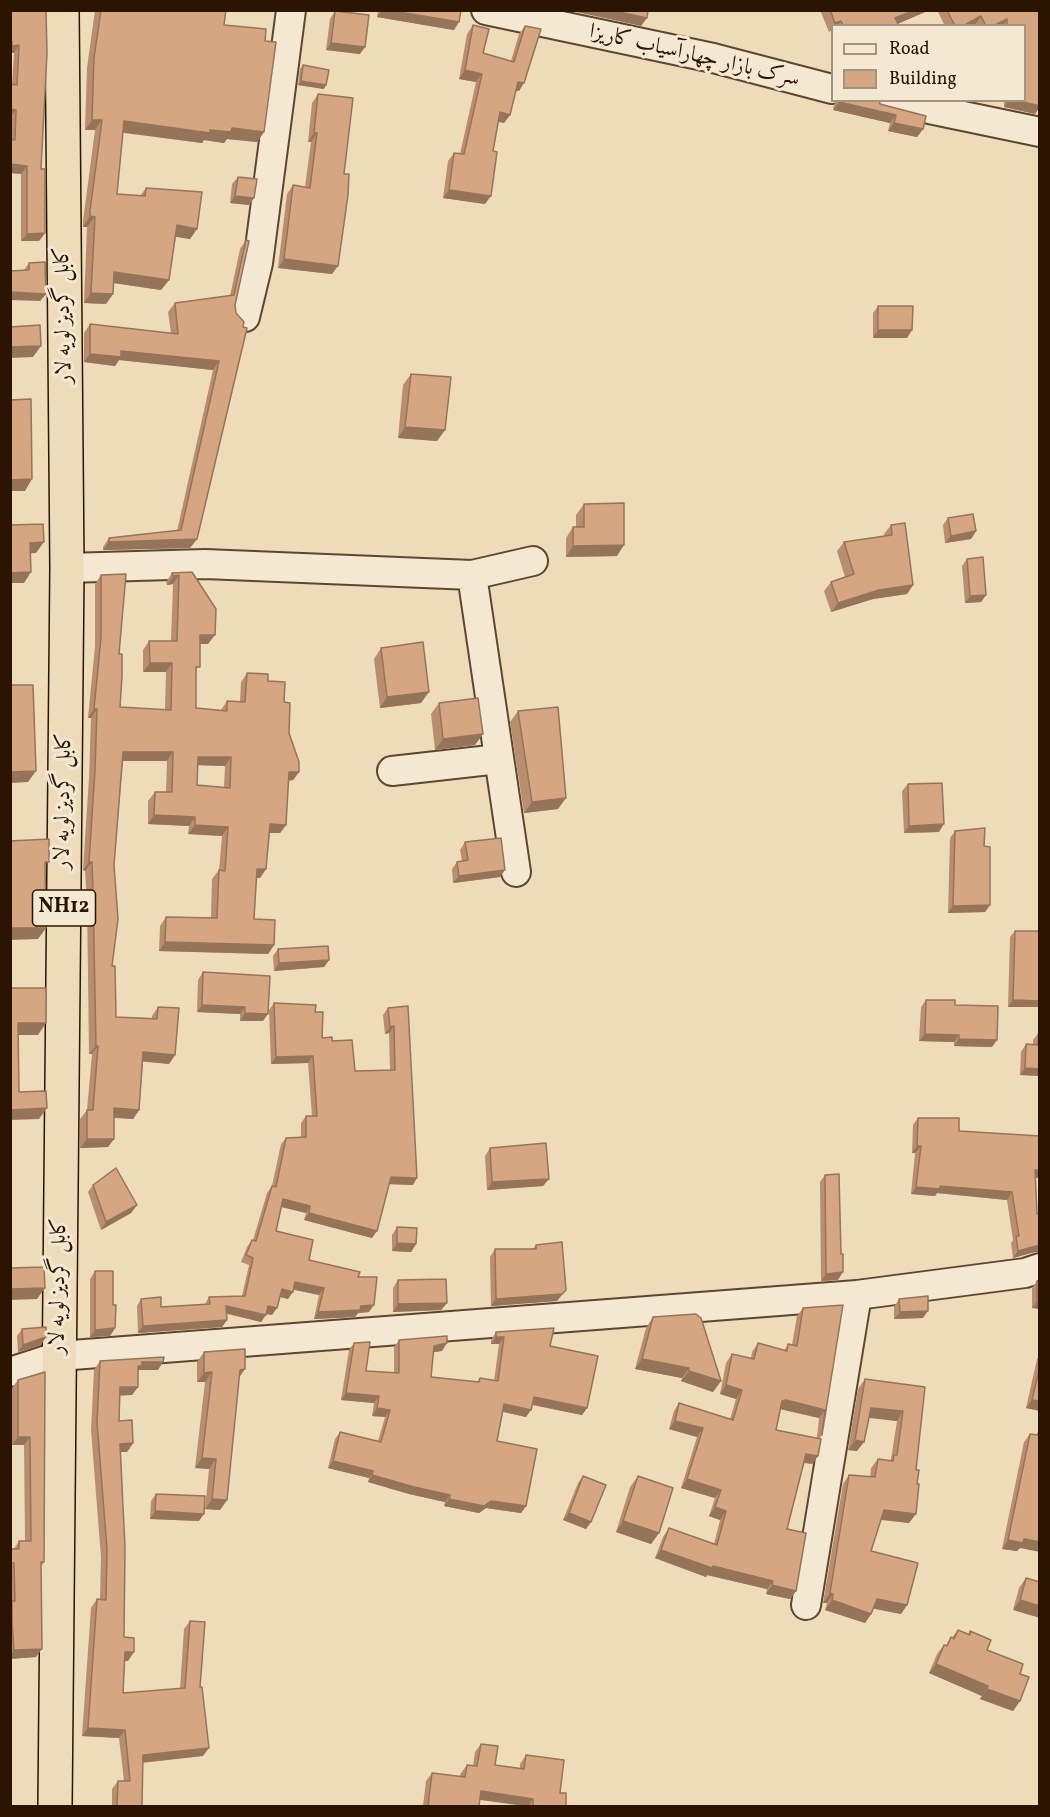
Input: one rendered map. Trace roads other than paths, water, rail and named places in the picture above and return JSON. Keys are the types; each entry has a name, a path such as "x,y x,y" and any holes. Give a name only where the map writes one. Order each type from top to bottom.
{"highway":[{"name":"کابل گردیز لویه لار","path":"55,1806 67,568 62,10"}],"street":[{"path":"245,317 258,263 291,10"},
{"name":"سرک بازار چهارآسیاب کاریزا","path":"486,10 712,57 831,89"},
{"path":"896,102 1040,132"},
{"path":"67,568 205,564 472,575 533,561"},
{"path":"472,575 516,872"},
{"path":"392,771 499,759"},
{"path":"10,1372 59,1356 857,1295 1025,1273 1040,1268"},
{"path":"806,1605 857,1295"}]}
